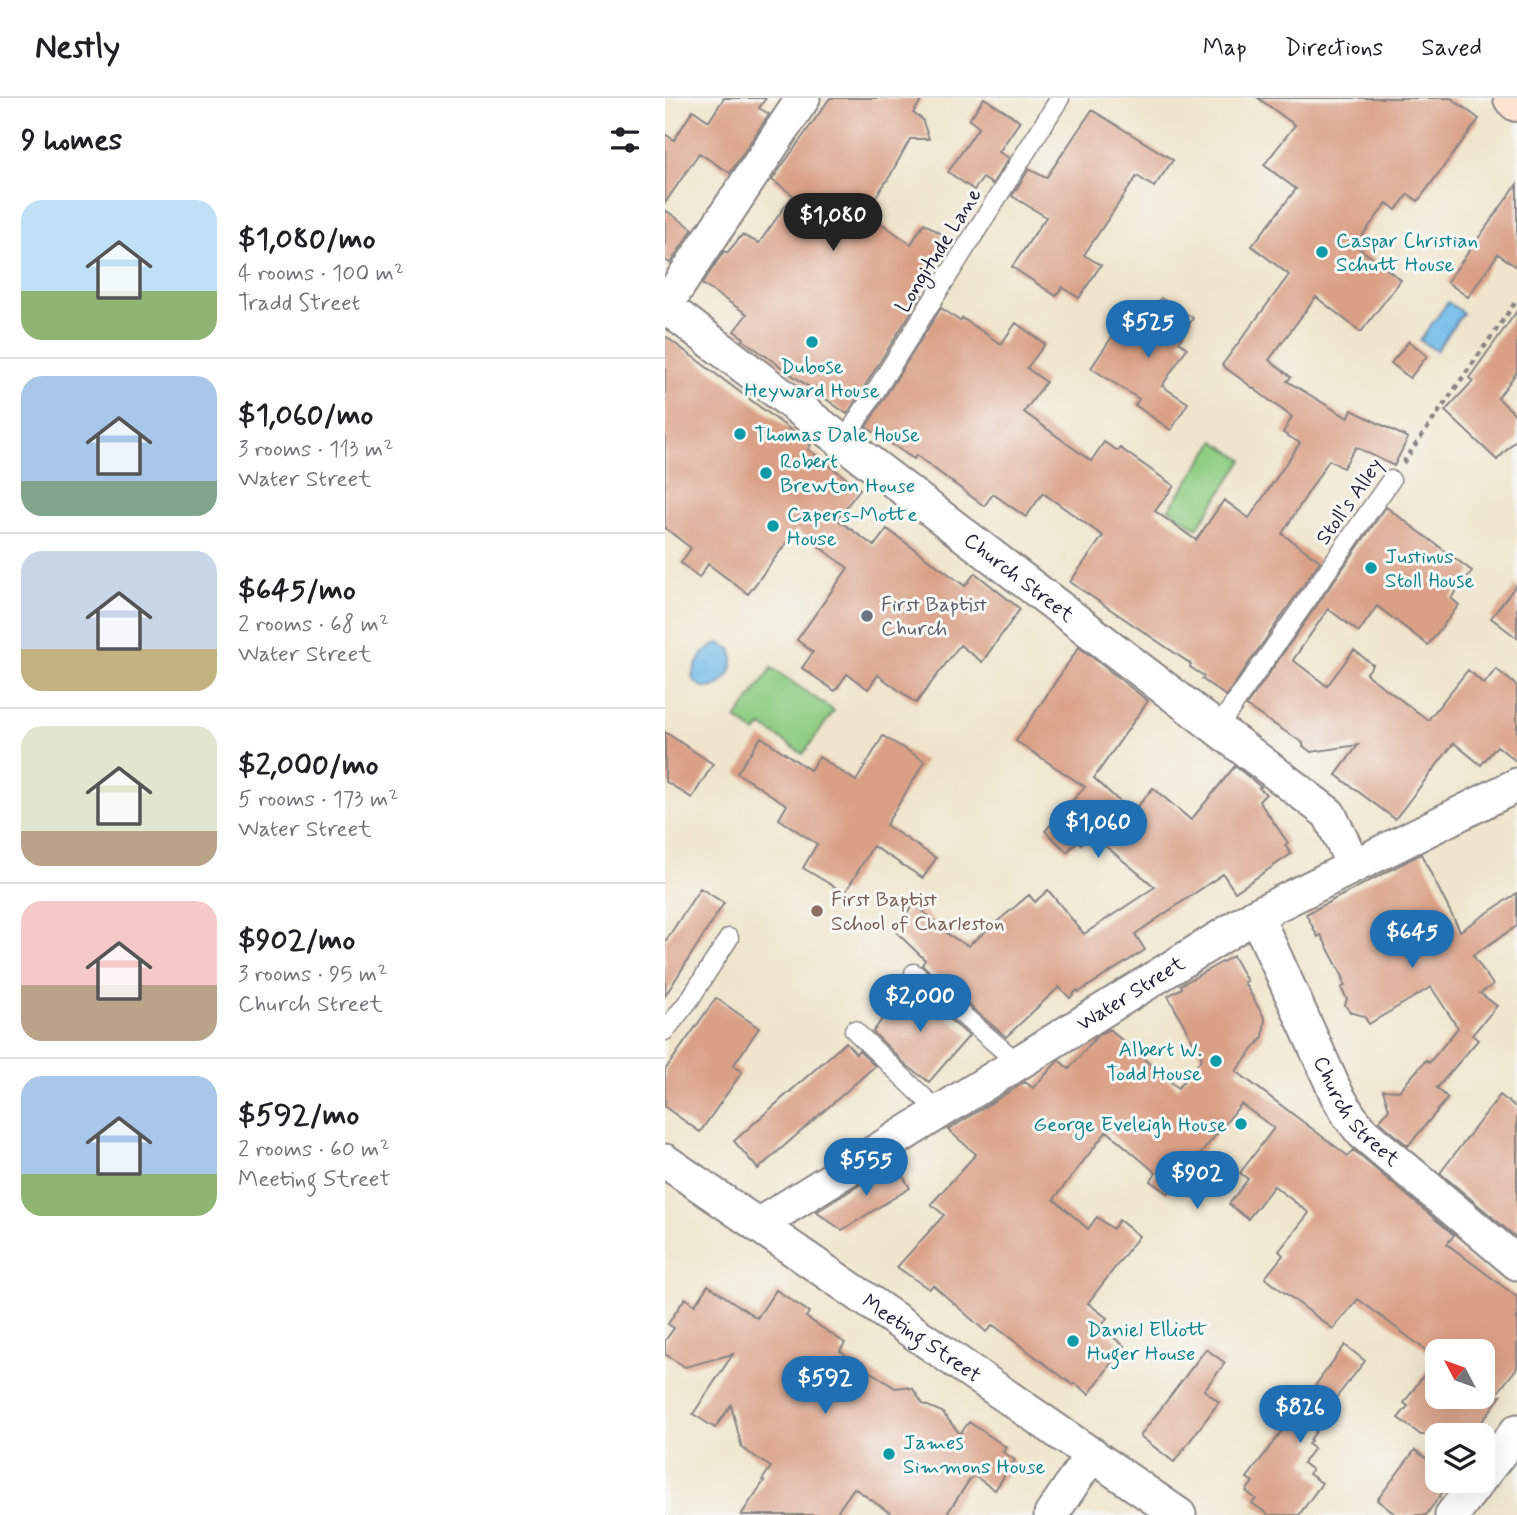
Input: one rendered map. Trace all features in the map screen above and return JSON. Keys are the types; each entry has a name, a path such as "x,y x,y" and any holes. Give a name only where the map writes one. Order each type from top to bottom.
{"street":[{"path":"665,306 803,98"},
{"path":"1513,98 1517,102"},
{"name":"Church Street","path":"665,306 1329,814 1354,866"},
{"name":"Water Street","path":"758,1225 1256,915 1517,785"},
{"name":"Church Street","path":"1256,915 1350,1118 1363,1133 1517,1263"},
{"name":"Meeting Street","path":"665,1161 1179,1515"},
{"path":"1495,1459 1517,1431"},
{"path":"1051,1515 1093,1454"},
{"path":"1453,1515 1469,1493"}],"lane":[{"name":"Longitude Lane","path":"854,425 1060,98"},
{"name":"Stoll's Alley","path":"1218,727 1391,480"},
{"path":"665,1031 690,999 729,939"},
{"path":"914,973 1018,1063"},
{"path":"854,1030 939,1112"}],"path":[{"name":"Stoll's Alley","path":"1391,480 1517,300"}],"green space":[{"path":"1215,441 1243,460 1197,528 1169,509"},
{"path":"772,668 834,711 803,754 762,726 756,733 736,719"}],"water":[{"path":"1448,302 1463,313 1436,351 1420,340"},
{"path":"719,643 731,649 732,667 722,682 707,688 699,685 692,677 701,657"}],"building":[{"path":"724,98 766,98 759,108 769,114 730,173 699,153 665,203 665,134 674,140 693,110 709,121"},
{"path":"830,98 923,98 913,113 922,119 929,139 910,139 890,176 865,212 911,244 924,223 950,240 916,291 922,295 847,414 743,340 744,338 734,331 747,314 702,284 724,251 727,253 742,235 759,243 793,195 772,180"},
{"path":"984,98 1020,121 999,152 1009,158 992,184 983,178 974,190 948,172 979,127 969,120"},
{"path":"1258,98 1451,98 1479,119 1418,201 1408,194 1396,210 1387,203 1355,245 1401,280 1361,332 1316,297 1269,360 1291,377 1287,381 1348,418 1352,410 1408,438 1394,466 1356,447 1343,468 1329,460 1282,534 1320,561 1226,696 1202,679 1204,676 1190,667 1191,664 1070,582 1103,536 1043,493 1026,517 993,494 984,506 916,455 914,459 866,427 941,308 960,321 962,318 1001,344 1016,323 1045,344 1027,368 1046,382 1024,412 1091,461 1104,442 1118,451 1120,448 1174,486 1155,511 1196,540 1224,500 1249,518 1300,443 1283,433 1292,417 1222,365 1289,275 1252,246 1296,189 1264,165 1295,125"},
{"path":"1092,110 1173,160 1154,187 1137,176 1084,255 1101,265 1079,298 1062,287 1056,296 1012,267 1046,217 1012,196 1029,169 1046,178"},
{"path":"1517,184 1517,267 1498,254 1468,297 1447,282"},
{"path":"665,210 693,229 670,263 665,260"},
{"path":"1161,298 1193,318 1179,342 1187,348 1162,386 1188,403 1171,430 1135,405 1139,399 1091,368 1130,310 1147,321"},
{"path":"1517,311 1517,372 1498,398 1517,416 1517,439 1497,460 1445,411 1473,381 1469,378"},
{"path":"665,336 811,445 808,449 860,489 837,519 874,546 887,529 965,586 975,573 1020,609 982,662 960,645 916,703 878,675 868,689 847,674 835,691 802,668 813,652 797,640 848,568 796,530 748,594 708,564 699,578 681,563 691,548 665,528"},
{"path":"1409,341 1427,356 1410,378 1391,363"},
{"path":"1386,507 1472,571 1451,598 1459,605 1428,645 1377,606 1359,632 1328,609 1293,660 1327,686 1354,650 1373,665 1366,674 1428,720 1468,670 1484,684 1496,669 1517,686 1517,762 1497,746 1481,765 1454,743 1395,819 1336,775 1358,745 1311,752 1303,743 1246,706"},
{"path":"1517,584 1517,638 1491,618"},
{"path":"1079,647 1148,701 1094,778 1132,813 1153,788 1191,820 1235,766 1266,794 1259,801 1288,843 1285,845 1291,854 1235,892 1223,874 1135,934 1145,950 1079,992 1077,990 1070,998 1059,987 1006,1037 922,965 925,960 892,928 915,904 949,935 968,946 1029,895 1035,902 1048,890 1084,934 1155,887 1091,834 1081,844 1078,841 1067,852 1045,831 1085,787 1016,741"},
{"path":"665,732 713,764 692,798 665,781"},
{"path":"883,736 925,761 886,825 936,858 923,878 873,846 845,893 803,868 817,844 779,819 787,805 737,773 761,737 810,770 819,757 856,781"},
{"path":"1421,854 1460,931 1517,893 1517,926 1473,955 1493,985 1480,993 1497,1006 1472,1035 1478,1040 1437,1088 1448,1098 1408,1146 1379,1121 1389,1109 1383,1090 1399,1091 1426,1060 1429,1063 1458,1028 1431,987 1369,1024 1364,1016 1350,1012 1345,1005 1347,999 1341,988 1345,986 1342,980 1344,979 1321,935 1318,937 1306,914"},
{"path":"700,888 724,903 665,996 665,942"},
{"path":"1233,956 1265,1019 1263,1037 1236,1071 1348,1156 1353,1150 1454,1235 1447,1244 1517,1297 1517,1368 1495,1396 1495,1339 1425,1339 1425,1349 1358,1299 1333,1329 1265,1278 1283,1255 1279,1251 1309,1213 1274,1186 1248,1219 1229,1204 1248,1179 1240,1173 1274,1128 1241,1104 1168,1194 1150,1181 1156,1173 1107,1131 1054,1199 1088,1229 1097,1217 1113,1229 1119,1220 1139,1236 1088,1303 1107,1318 1101,1327 1124,1346 1089,1394 993,1325 986,1332 933,1285 929,1289 897,1267 944,1215 931,1204 976,1154 948,1130 1025,1082 1033,1088 1059,1060 1069,1069 1096,1037 1109,1029 1178,1088 1202,1058 1168,996 1182,988 1181,985"},
{"path":"908,983 969,1036 929,1082 905,1064 873,1032"},
{"path":"716,998 759,1028 733,1066 742,1072 700,1132 665,1107 665,1070"},
{"path":"846,1042 856,1054 859,1050 875,1066 758,1169 734,1141"},
{"path":"1500,1095 1517,1108 1517,1238 1440,1173"},
{"path":"895,1163 910,1188 842,1230 816,1212"},
{"path":"708,1285 757,1318 776,1290 809,1312 806,1317 845,1343 840,1351 895,1388 913,1389 923,1404 942,1412 960,1434 969,1422 1006,1447 1003,1452 1015,1460 995,1490 973,1475 946,1515 893,1515 854,1488 835,1515 741,1515 771,1467 742,1448 731,1405 715,1428 693,1414 733,1354 685,1367 665,1354 665,1341 674,1328 668,1324 685,1298 695,1305"},
{"path":"1345,1345 1365,1361 1332,1403 1335,1405 1308,1444 1314,1448 1303,1463 1312,1470 1309,1474 1322,1483 1299,1515 1269,1515 1252,1503 1256,1499 1246,1491 1253,1482 1247,1478"},
{"path":"1206,1349 1225,1363 1204,1390 1219,1402 1174,1462 1140,1436"},
{"path":"1425,1373 1425,1409 1491,1409 1481,1423 1425,1423 1425,1435 1421,1435 1398,1418 1408,1406 1404,1403"},
{"path":"1415,1450 1425,1458 1425,1493 1442,1493 1426,1515 1396,1515 1377,1500"}],"place":[{"name":"Caspar Christian Schutt House","path":"1322,252"},
{"name":"Dubose Heyward House","path":"812,342"},
{"name":"Thomas Dale House","path":"740,434"},
{"name":"Robert Brewton House","path":"766,473"},
{"name":"Capers-Motte House","path":"773,526"},
{"name":"Justinus Stoll House","path":"1371,568"},
{"name":"First Baptist Church","path":"867,616"},
{"name":"First Baptist School of Charleston","path":"817,911"},
{"name":"Albert W. Todd House","path":"1216,1061"},
{"name":"George Eveleigh House","path":"1241,1124"},
{"name":"Daniel Elliott Huger House","path":"1073,1341"},
{"name":"James Simmons House","path":"889,1454"}]}
